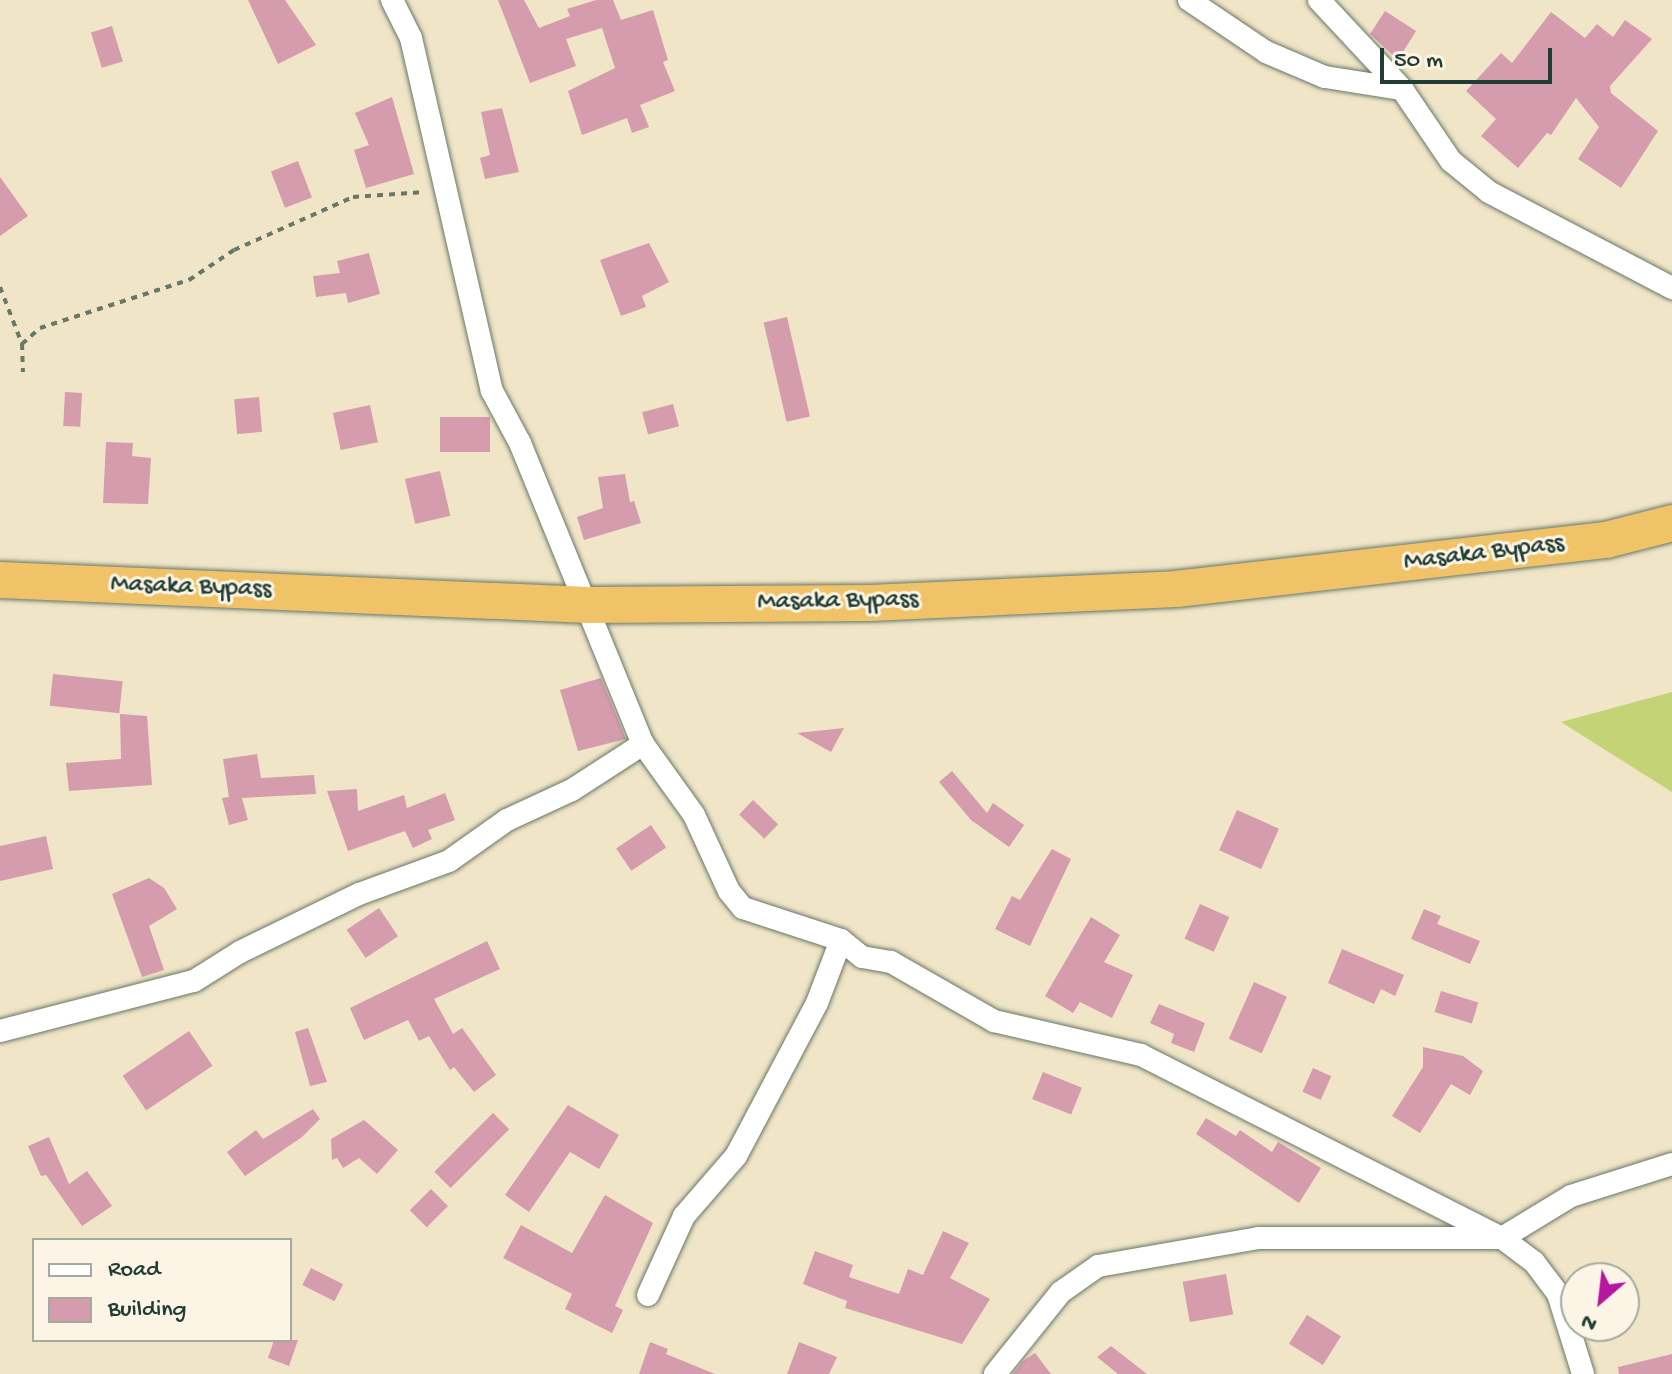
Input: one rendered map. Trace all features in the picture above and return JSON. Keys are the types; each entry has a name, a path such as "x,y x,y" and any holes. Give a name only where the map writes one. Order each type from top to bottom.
{"highway":[{"name":"Masaka Bypass","path":"0,580 588,605 870,603 1176,589 1606,540 1672,523"}],"street":[{"path":"392,0 411,38 492,391 520,443 643,744 694,815 729,891 743,908 841,940 862,957 891,962 994,1021 1141,1055 1502,1238 1534,1262 1558,1294 1583,1374"},
{"path":"1189,0 1266,52 1325,77 1402,89"},
{"path":"1319,0 1402,89 1451,161 1489,192 1672,288"},
{"path":"0,1031 194,981 240,952 359,894 449,861 507,820 572,790 643,744"},
{"path":"648,1295 684,1216 736,1156 817,1003 841,940"},
{"path":"995,1374 1061,1292 1098,1266 1259,1238 1502,1238 1571,1196 1672,1164"}],"path":[{"path":"22,344 40,328 189,280 234,250 353,197 412,193"},
{"path":"0,287 22,344 23,372"}],"green space":[{"path":"1672,692 1672,792 1561,722"}],"building":[{"path":"248,0 285,0 316,45 278,64"},
{"path":"498,0 524,0 539,28 570,16 567,9 596,0 613,0 621,20 653,10 668,60 663,62 675,91 640,105 649,127 632,133 627,118 582,135 568,91 615,68 602,28 566,39 576,66 530,83"},
{"path":"1385,11 1416,31 1398,60 1370,34"},
{"path":"1551,12 1585,38 1597,24 1613,37 1625,20 1652,39 1610,86 1611,93 1658,131 1621,188 1578,159 1599,127 1576,98 1551,135 1547,133 1518,168 1481,136 1496,119 1466,91 1501,53 1512,63"},
{"path":"112,26 123,61 102,68 91,32"},
{"path":"392,97 414,174 366,188 354,150 369,145 355,113"},
{"path":"502,108 519,172 485,179 480,158 490,155 481,112"},
{"path":"298,161 312,197 285,208 271,171"},
{"path":"0,177 28,216 0,236"},
{"path":"649,243 669,282 642,296 646,307 621,316 600,260"},
{"path":"369,253 380,294 348,303 346,293 316,297 313,276 340,273 337,261"},
{"path":"787,317 810,416 787,422 764,322"},
{"path":"65,392 82,393 80,427 63,426"},
{"path":"259,397 262,432 237,434 234,399"},
{"path":"673,404 679,426 648,434 642,412"},
{"path":"370,405 378,442 341,450 333,413"},
{"path":"440,417 490,417 490,452 440,452"},
{"path":"106,442 133,443 132,456 151,458 148,504 103,503"},
{"path":"440,471 450,516 415,524 405,479"},
{"path":"625,474 630,502 634,501 641,523 584,540 577,517 603,508 598,477"},
{"path":"53,674 123,681 119,713 50,706"},
{"path":"601,678 626,739 578,751 560,690"},
{"path":"120,714 147,716 152,785 69,791 66,763 121,759"},
{"path":"844,728 831,752 797,733"},
{"path":"257,754 261,778 314,775 316,794 242,798 248,820 229,825 222,798 229,797 223,759"},
{"path":"952,771 987,813 993,803 1024,825 1009,847 971,820 939,782"},
{"path":"357,789 358,811 404,795 407,808 445,793 455,820 428,830 432,839 413,848 405,831 348,851 327,791"},
{"path":"753,800 778,824 764,839 739,814"},
{"path":"1237,810 1279,829 1261,869 1219,850"},
{"path":"651,825 666,847 631,871 616,848"},
{"path":"46,836 53,869 0,881 0,846"},
{"path":"1052,849 1071,859 1030,946 995,929 1012,896 1020,900"},
{"path":"149,878 164,888 177,909 149,926 164,970 142,977 112,894"},
{"path":"1200,904 1229,917 1214,952 1185,939"},
{"path":"379,908 398,936 366,958 347,930"},
{"path":"1424,909 1441,916 1437,924 1480,941 1470,964 1411,939"},
{"path":"1091,917 1120,935 1104,962 1133,975 1112,1018 1080,1002 1073,1013 1045,996"},
{"path":"487,941 500,969 434,999 453,1034 462,1028 496,1075 474,1092 454,1067 450,1070 429,1036 419,1041 408,1020 364,1040 350,1008"},
{"path":"1342,949 1404,975 1395,996 1381,989 1374,1004 1328,983"},
{"path":"1254,982 1287,997 1262,1053 1229,1039"},
{"path":"1441,991 1478,1002 1472,1023 1435,1012"},
{"path":"1159,1004 1205,1023 1194,1052 1171,1043 1174,1034 1150,1023"},
{"path":"308,1028 327,1082 310,1086 295,1032"},
{"path":"189,1031 212,1066 146,1111 123,1076"},
{"path":"1423,1047 1463,1056 1483,1071 1470,1095 1451,1084 1420,1133 1392,1116 1423,1067"},
{"path":"1313,1068 1331,1076 1321,1100 1302,1092"},
{"path":"1043,1072 1082,1088 1071,1115 1032,1099"},
{"path":"568,1105 619,1135 599,1169 570,1152 529,1212 505,1195"},
{"path":"313,1109 320,1119 302,1137 245,1176 227,1152 256,1130 263,1139"},
{"path":"493,1113 509,1129 451,1188 434,1172"},
{"path":"1206,1118 1236,1136 1240,1130 1272,1152 1278,1142 1321,1168 1299,1203 1196,1134"},
{"path":"364,1120 398,1150 377,1174 359,1158 343,1168 337,1158 332,1160 331,1139"},
{"path":"49,1137 69,1184 87,1171 112,1206 82,1226 46,1175 41,1176 28,1146"},
{"path":"431,1189 448,1206 427,1227 410,1210"},
{"path":"605,1195 653,1223 615,1306 623,1310 612,1333 565,1309 572,1294 503,1258 521,1225 572,1253"},
{"path":"943,1231 969,1243 950,1278 990,1299 962,1344 845,1308 847,1301 803,1284 815,1251 853,1265 849,1277 899,1294 908,1269 923,1275"},
{"path":"311,1268 343,1284 334,1301 302,1285"},
{"path":"1226,1274 1233,1314 1190,1322 1183,1282"},
{"path":"1307,1315 1341,1336 1323,1365 1289,1344"},
{"path":"298,1340 289,1366 268,1358 273,1342"},
{"path":"650,1342 668,1349 666,1354 715,1374 639,1374"},
{"path":"799,1342 837,1357 829,1374 787,1374"},
{"path":"1111,1346 1147,1374 1118,1374 1097,1357"},
{"path":"1035,1353 1051,1374 1013,1374 1023,1361"},
{"path":"1672,1354 1672,1374 1619,1374 1618,1367"}]}
